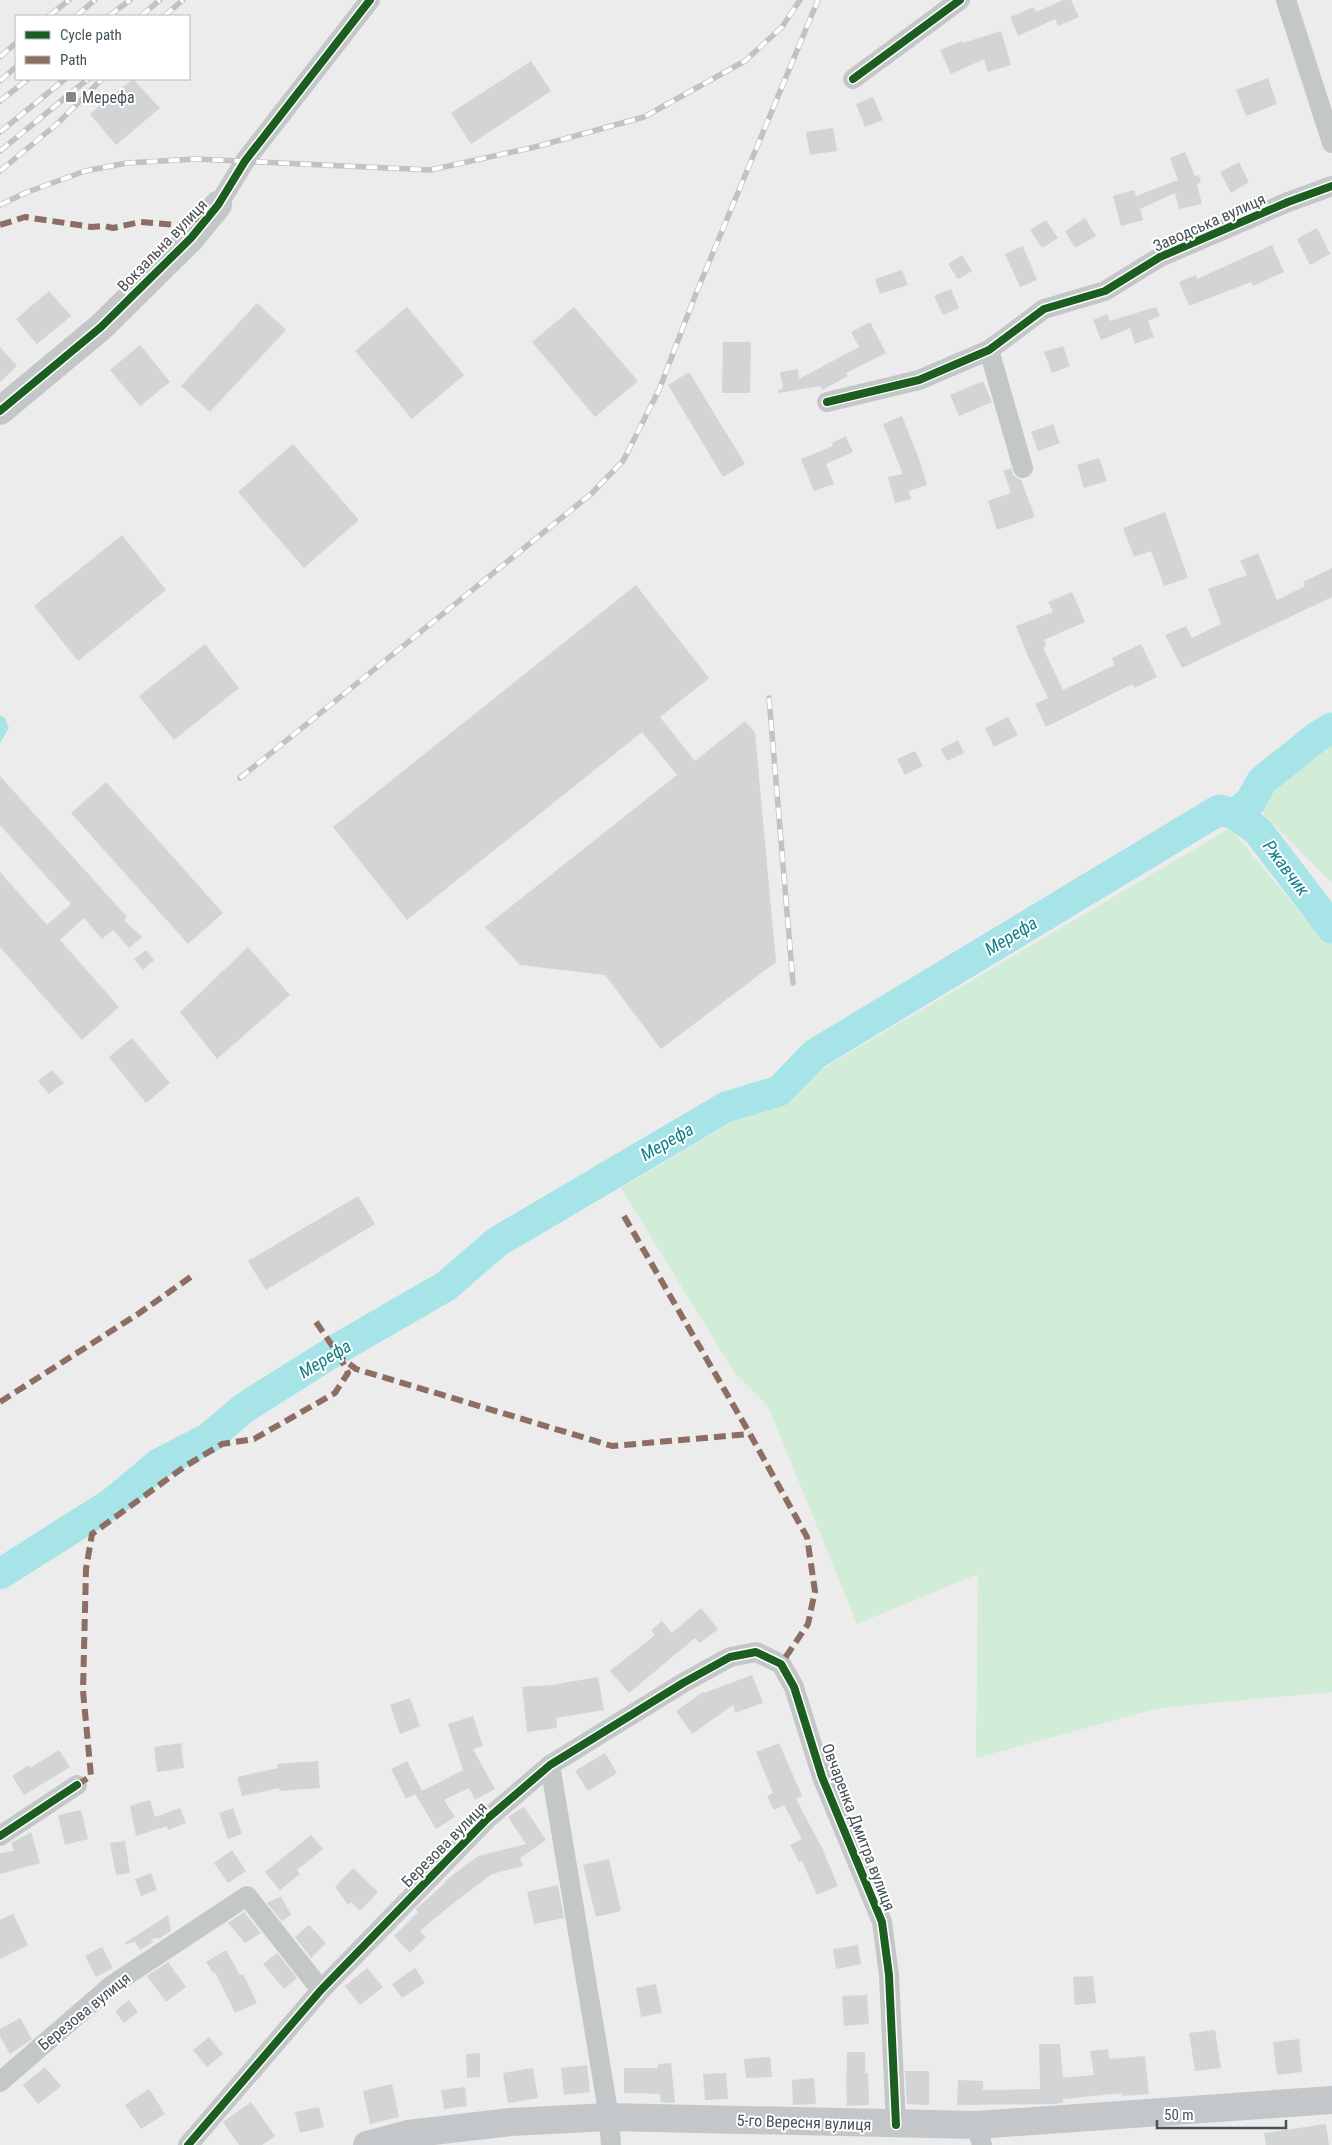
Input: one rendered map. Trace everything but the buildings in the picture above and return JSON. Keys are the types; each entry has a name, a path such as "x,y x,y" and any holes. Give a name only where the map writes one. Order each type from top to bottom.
{"street":[{"name":"Вокзальна вулиця","path":"0,412 101,327 191,238 218,205 245,161 370,0"},
{"path":"853,79 960,0"},
{"path":"1286,0 1332,143"},
{"name":"Заводська вулиця","path":"827,402 919,380 989,350 1044,309 1105,291 1160,256 1288,202 1332,186"},
{"path":"989,350 1023,468"},
{"name":"Березова вулиця","path":"188,2145 321,1990 486,1819 550,1765 682,1682 730,1657 756,1652 781,1664"},
{"name":"Овчаренка Дмитра вулиця","path":"781,1664 794,1687 822,1777 882,1922 889,1975 896,2124"},
{"path":"550,1765 609,2117 612,2145"},
{"path":"0,1836 78,1785"},
{"name":"Березова вулиця","path":"0,2082 112,1985 247,1896 321,1990"},
{"name":"5-го Вересня вулиця","path":"367,2145 408,2134 511,2122 609,2117 896,2124 979,2135 1332,2100"}],"green space":[{"path":"1332,744 1332,883 1260,810 1271,780"},
{"path":"1230,828 1310,925 1332,912 1332,1692 1159,1708 976,1758 978,1574 857,1624 768,1406 734,1372 621,1188"}],"water":[{"path":"0,715 5,718 9,728 0,743"}],"waterway":[{"name":"Мерефа","path":"0,1574 112,1503 160,1463 209,1438 244,1408 339,1348 446,1286 497,1242 726,1107 779,1091 815,1054 1219,810 1235,814 1250,802 1262,781 1318,736 1332,728"},
{"name":"Ржавчик","path":"1235,814 1258,831 1332,928"}],"railway":[{"path":"50,15 69,0"},
{"path":"77,15 95,0"},
{"path":"110,15 130,0"},
{"path":"142,15 160,0"},
{"path":"165,15 183,0"},
{"path":"0,205 25,193 85,171 127,163 196,159 430,170 535,147 644,117 745,61 782,27 800,0"},
{"path":"240,778 591,494 623,461 659,390 695,296 818,0"},
{"path":"0,57 15,44"},
{"path":"0,81 15,68"},
{"path":"0,101 27,80"},
{"path":"0,132 64,80"},
{"path":"0,151 87,80"},
{"path":"0,171 57,124 101,80"},
{"path":"769,698 793,983"}],"marked path":[{"path":"0,225 25,217 92,227 104,226 113,228 140,222 178,225 204,216"},
{"path":"624,1216 807,1537 815,1591 808,1624 781,1664"},
{"path":"0,1402 138,1314 195,1274"},
{"path":"316,1322 340,1357 356,1369 612,1446 750,1434"},
{"path":"77,1785 91,1776 83,1691 86,1569 92,1534 184,1467 222,1444 254,1439 335,1393 348,1373 340,1357"}],"cycle path":[{"path":"0,411 101,327 191,238 218,205 245,161 370,0"},
{"path":"853,79 960,0"},
{"path":"827,402 919,380 989,350 1044,309 1105,291 1160,257 1288,202 1332,186"},
{"path":"188,2145 321,1990 487,1819 550,1765 683,1683 730,1657 756,1652 781,1664 794,1687 822,1777 882,1922 889,1975 896,2125"},
{"path":"0,1836 77,1785"}],"place":[{"name":"Мерефа","path":"71,97"}]}
